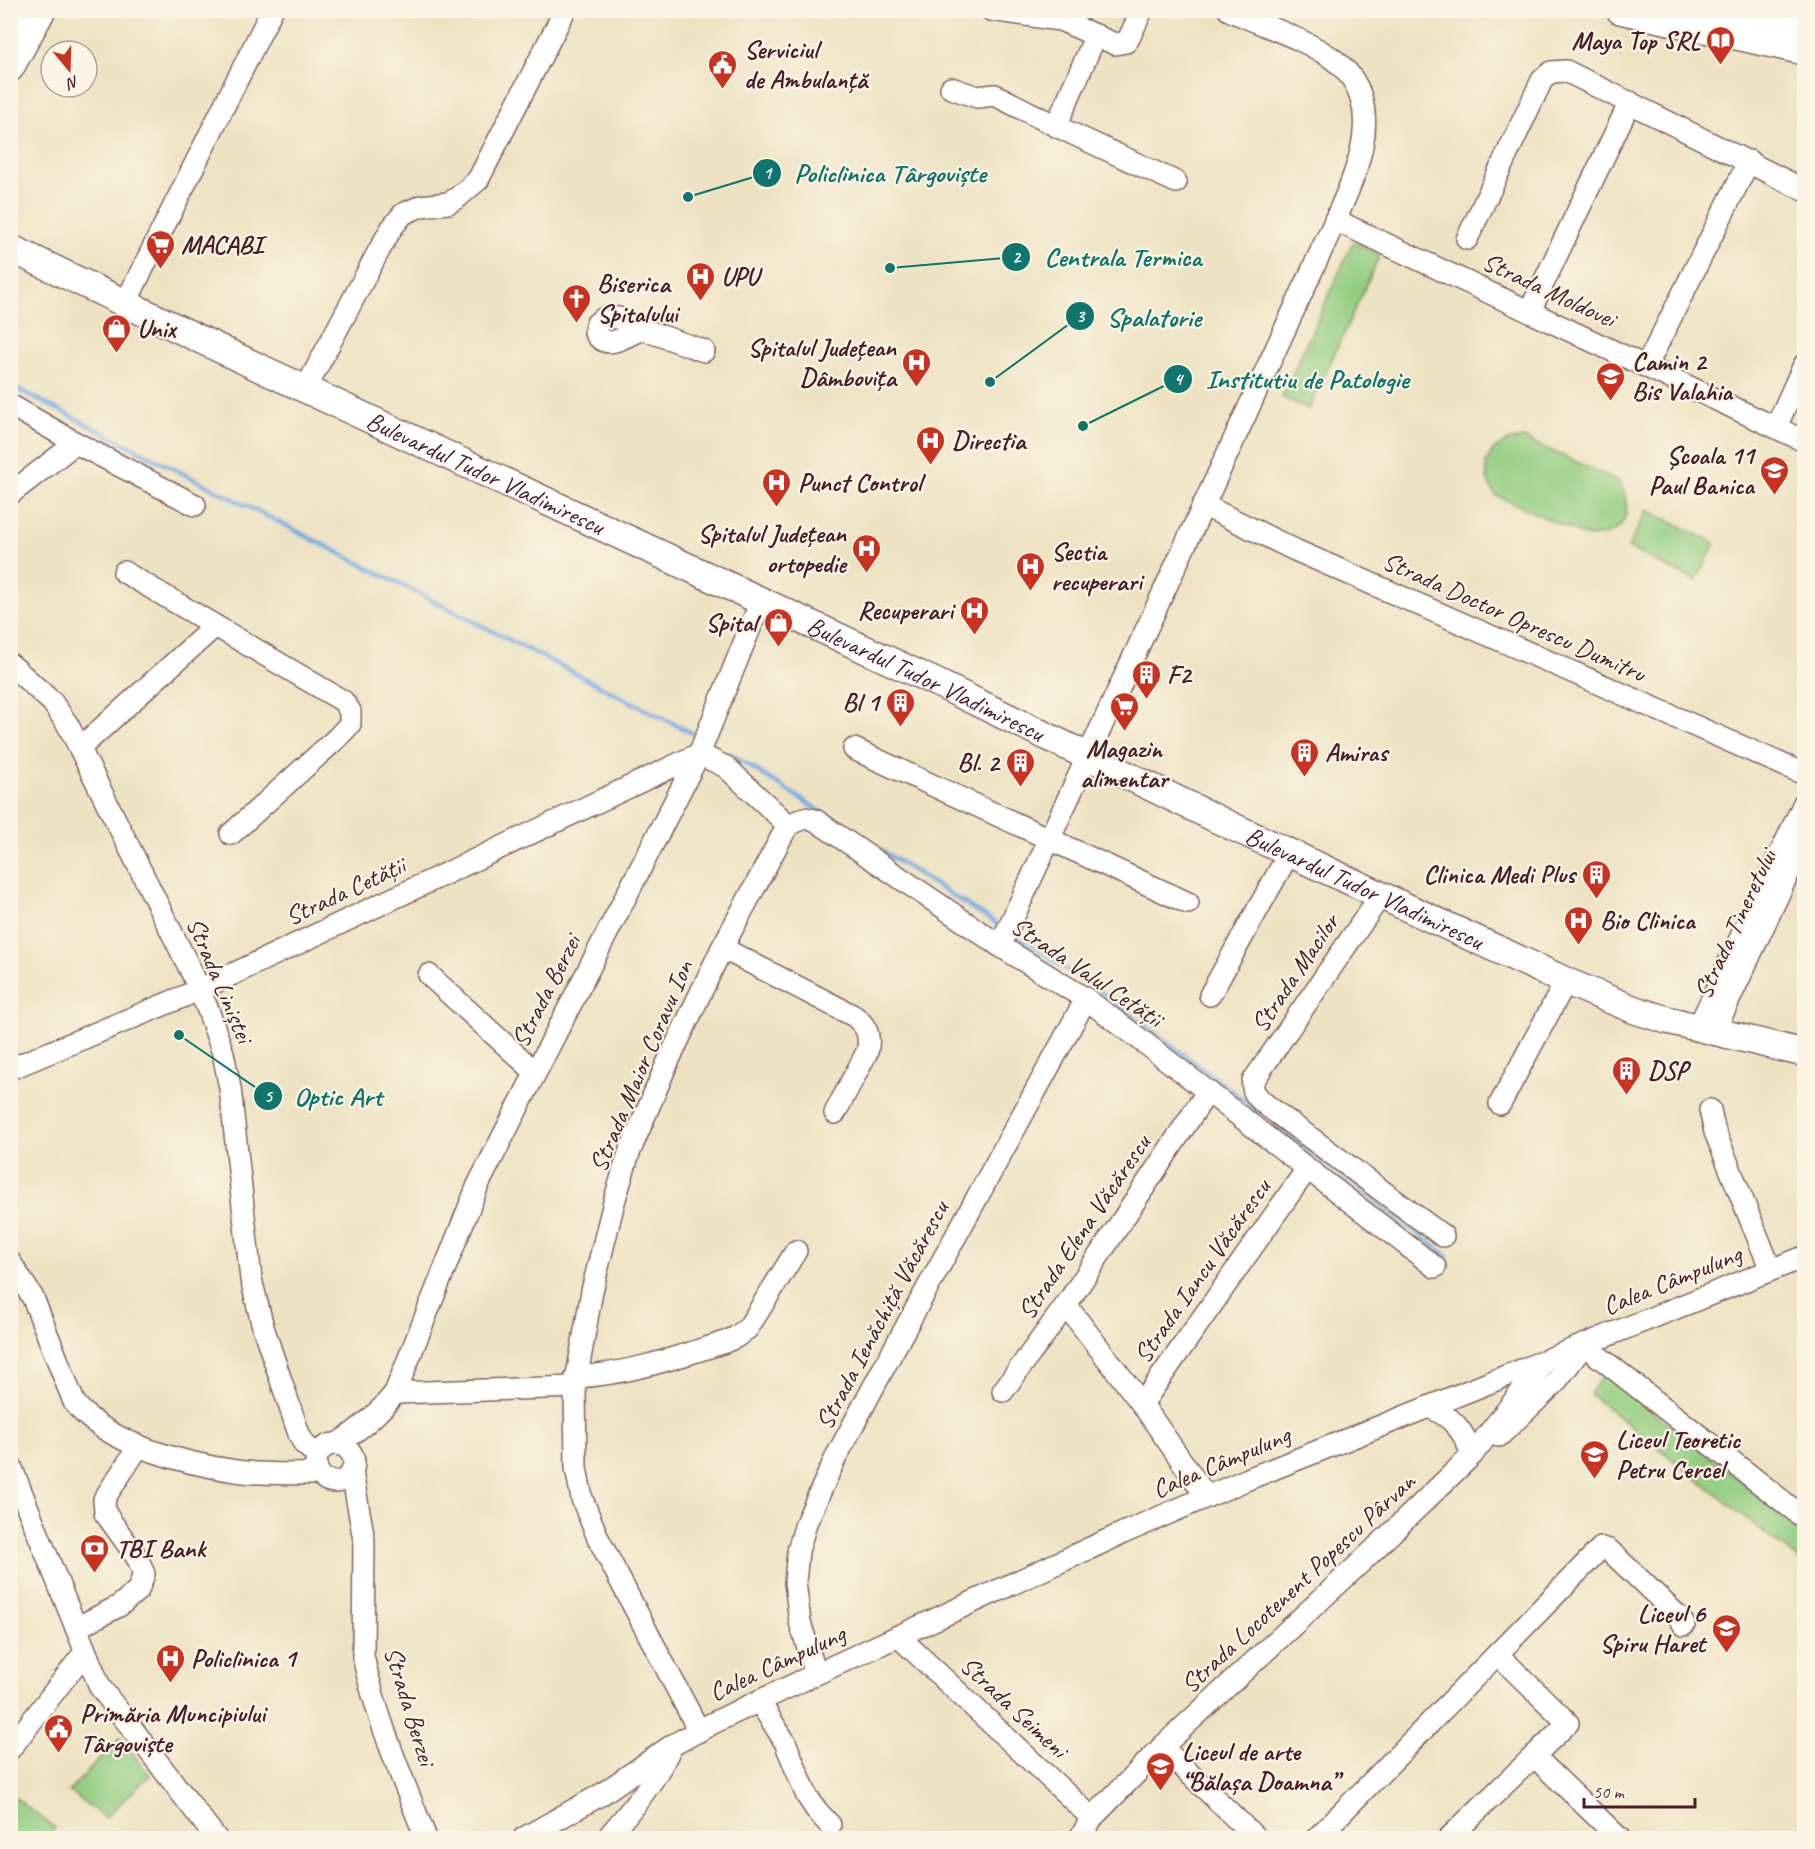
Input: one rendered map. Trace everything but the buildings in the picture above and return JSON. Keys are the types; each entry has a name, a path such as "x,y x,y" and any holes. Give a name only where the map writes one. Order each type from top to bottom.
{"main road":[{"path":"1620,10 1804,51"},
{"path":"1721,10 1804,28"},
{"path":"10,68 22,19"},
{"name":"Bulevardul Tudor Vladimirescu","path":"10,248 305,390 762,601 1289,853 1566,981 1635,1010 1706,1030 1804,1053"},
{"name":"Bulevardul Tudor Vladimirescu","path":"10,260 60,273"}],"street":[{"path":"125,304 272,10"},
{"path":"305,390 391,229 403,214 421,207 448,203 458,198 478,180 565,10"},
{"path":"991,10 1060,20 1115,44 1126,42 1142,10"},
{"path":"1000,946 1335,220 1361,151 1365,128 1365,107 1360,91 1351,76 1333,59 1290,36 1228,10"},
{"path":"1056,126 1096,35"},
{"path":"1467,239 1542,80 1551,72 1566,71 1804,190"},
{"path":"951,88 977,97 995,95 1176,182"},
{"path":"1530,311 1630,102"},
{"path":"1647,365 1749,161"},
{"name":"Strada Moldovei","path":"1335,220 1647,365 1804,441"},
{"path":"642,328 704,351"},
{"path":"1776,427 1803,371"},
{"path":"10,405 76,443 195,505"},
{"path":"10,494 76,443"},
{"name":"Strada Doctor Oprescu Dumitru","path":"1203,505 1295,550 1802,766"},
{"path":"124,572 343,701 350,711 350,724 337,738 231,834"},
{"name":"Strada Berzei","path":"426,1839 382,1720 365,1665 362,1637 364,1540 347,1457 388,1400 478,1185 699,754 762,601"},
{"path":"81,747 215,626"},
{"name":"Strada Liniștei","path":"10,664 52,702 81,747 199,990 218,1037 227,1068 248,1256 257,1304 298,1434 320,1467"},
{"path":"854,749 1188,903"},
{"path":"699,754 726,767 788,825"},
{"name":"Strada Cetății","path":"10,1069 199,990 699,754"},
{"name":"Strada Tineretului","path":"1706,1030 1804,803"},
{"name":"Strada Valul Cetății","path":"788,825 805,818 815,820 1000,946 1086,999 1435,1267"},
{"name":"Strada Maior Coravu Ion","path":"699,1731 598,1538 582,1499 576,1468 576,1382 595,1280 614,1202 629,1153 666,1066 722,948 788,825"},
{"name":"Strada Tineretului","path":"1706,1030 1804,840"},
{"path":"1210,995 1289,853"},
{"name":"Strada Macilor","path":"1381,895 1253,1081 1252,1087 1255,1094 1266,1105 1443,1236"},
{"path":"722,948 854,1016 863,1023 870,1042 867,1052 835,1113"},
{"path":"429,975 535,1072"},
{"path":"1500,1104 1566,981"},
{"name":"Strada Ienăchiță Văcărescu","path":"816,1674 800,1622 795,1582 798,1551 809,1516 836,1457 889,1358 1086,999"},
{"name":"Strada Elena Văcărescu","path":"1003,1391 1066,1305 1208,1091"},
{"path":"1710,1110 1715,1132 1771,1270"},
{"name":"Strada Iancu Văcărescu","path":"1142,1404 1306,1169"},
{"path":"388,1400 576,1382 630,1371 714,1346 736,1337 748,1328 796,1251"},
{"name":"Calea Câmpulung","path":"524,1839 602,1794 671,1746 759,1701 898,1636 1206,1496 1804,1257"},
{"path":"10,1262 33,1298 74,1402 81,1412 140,1446 163,1455 237,1471 294,1473 320,1467 341,1481 347,1457 324,1446 320,1467 359,1515"},
{"path":"1066,1305 1142,1404 1206,1496"},
{"path":"1429,1407 1456,1423 1472,1455 1501,1435 1540,1399 1564,1373 1584,1345 1804,1518"},
{"name":"Strada Locotenent Popescu Pârvan","path":"1080,1839 1092,1818 1162,1747 1357,1566 1472,1455 1546,1361"},
{"path":"76,1628 119,1606 138,1590 144,1574 138,1559 105,1513 104,1508 104,1499 140,1446"},
{"path":"10,1464 100,1687 216,1839"},
{"path":"1317,1839 1601,1548 1609,1550 1684,1624"},
{"name":"Strada Seimeni","path":"898,1636 1092,1818"},
{"path":"10,1749 85,1652"},
{"path":"1449,1839 1568,1723 1497,1654"},
{"path":"759,1701 785,1742 807,1796 830,1825"},
{"path":"607,1839 645,1794 659,1772 671,1746"},
{"path":"1162,1747 1256,1839"},
{"path":"1534,1756 1619,1839"}],"green space":[{"path":"1353,242 1380,255 1309,409 1282,397"},
{"path":"1523,438 1619,481 1624,493 1626,513 1619,527 1601,536 1588,537 1495,495 1487,479 1486,463 1492,451 1507,441"},
{"path":"1647,510 1715,543 1696,581 1628,548"},
{"path":"1604,1373 1804,1531 1804,1564 1590,1394"},
{"path":"120,1738 150,1775 105,1818 69,1791"},
{"path":"10,1794 55,1828 47,1838 11,1838"}],"waterway":[{"path":"10,385 692,733"},
{"path":"729,753 1003,928"},
{"path":"1013,934 1105,995 1259,1112"},
{"path":"1275,1125 1447,1256"}],"place":[{"name":"Maya Top SRL","path":"1721,66"},
{"name":"Serviciul de Ambulanță","path":"723,90"},
{"name":"Policlinica Târgoviște","path":"688,197"},
{"name":"Centrala Termica","path":"890,268"},
{"name":"MACABI","path":"160,270"},
{"name":"UPU","path":"700,302"},
{"name":"Biserica Spitalului","path":"576,324"},
{"name":"Unix","path":"116,354"},
{"name":"Spalatorie","path":"990,382"},
{"name":"Spitalul Județean Dâmbovița","path":"917,388"},
{"name":"Camin 2 Bis Valahia","path":"1611,402"},
{"name":"Institutiu de Patologie","path":"1083,426"},
{"name":"Directia","path":"931,466"},
{"name":"Școala 11 Paul Banica","path":"1775,496"},
{"name":"Punct Control","path":"777,508"},
{"name":"Spitalul Județean ortopedie","path":"867,574"},
{"name":"Sectia recuperari","path":"1030,592"},
{"name":"Recuperari","path":"974,636"},
{"name":"Spital","path":"778,648"},
{"name":"F2","path":"1146,700"},
{"name":"Bl 1","path":"900,728"},
{"name":"Magazin alimentar","path":"1124,732"},
{"name":"Amiras","path":"1304,778"},
{"name":"Bl. 2","path":"1020,788"},
{"name":"Clinica Medi Plus","path":"1596,900"},
{"name":"Bio Clinica","path":"1579,946"},
{"name":"Optic Art","path":"179,1035"},
{"name":"DSP","path":"1627,1096"},
{"name":"Liceul Teoretic Petru Cercel","path":"1595,1480"},
{"name":"TBI Bank","path":"95,1574"},
{"name":"Liceul 6 Spiru Haret","path":"1726,1654"},
{"name":"Policlinica 1","path":"170,1684"},
{"name":"Primăria Muncipiului Târgoviște","path":"59,1754"},
{"name":"Liceul de arte “Bălașa Doamna”","path":"1161,1792"}]}
